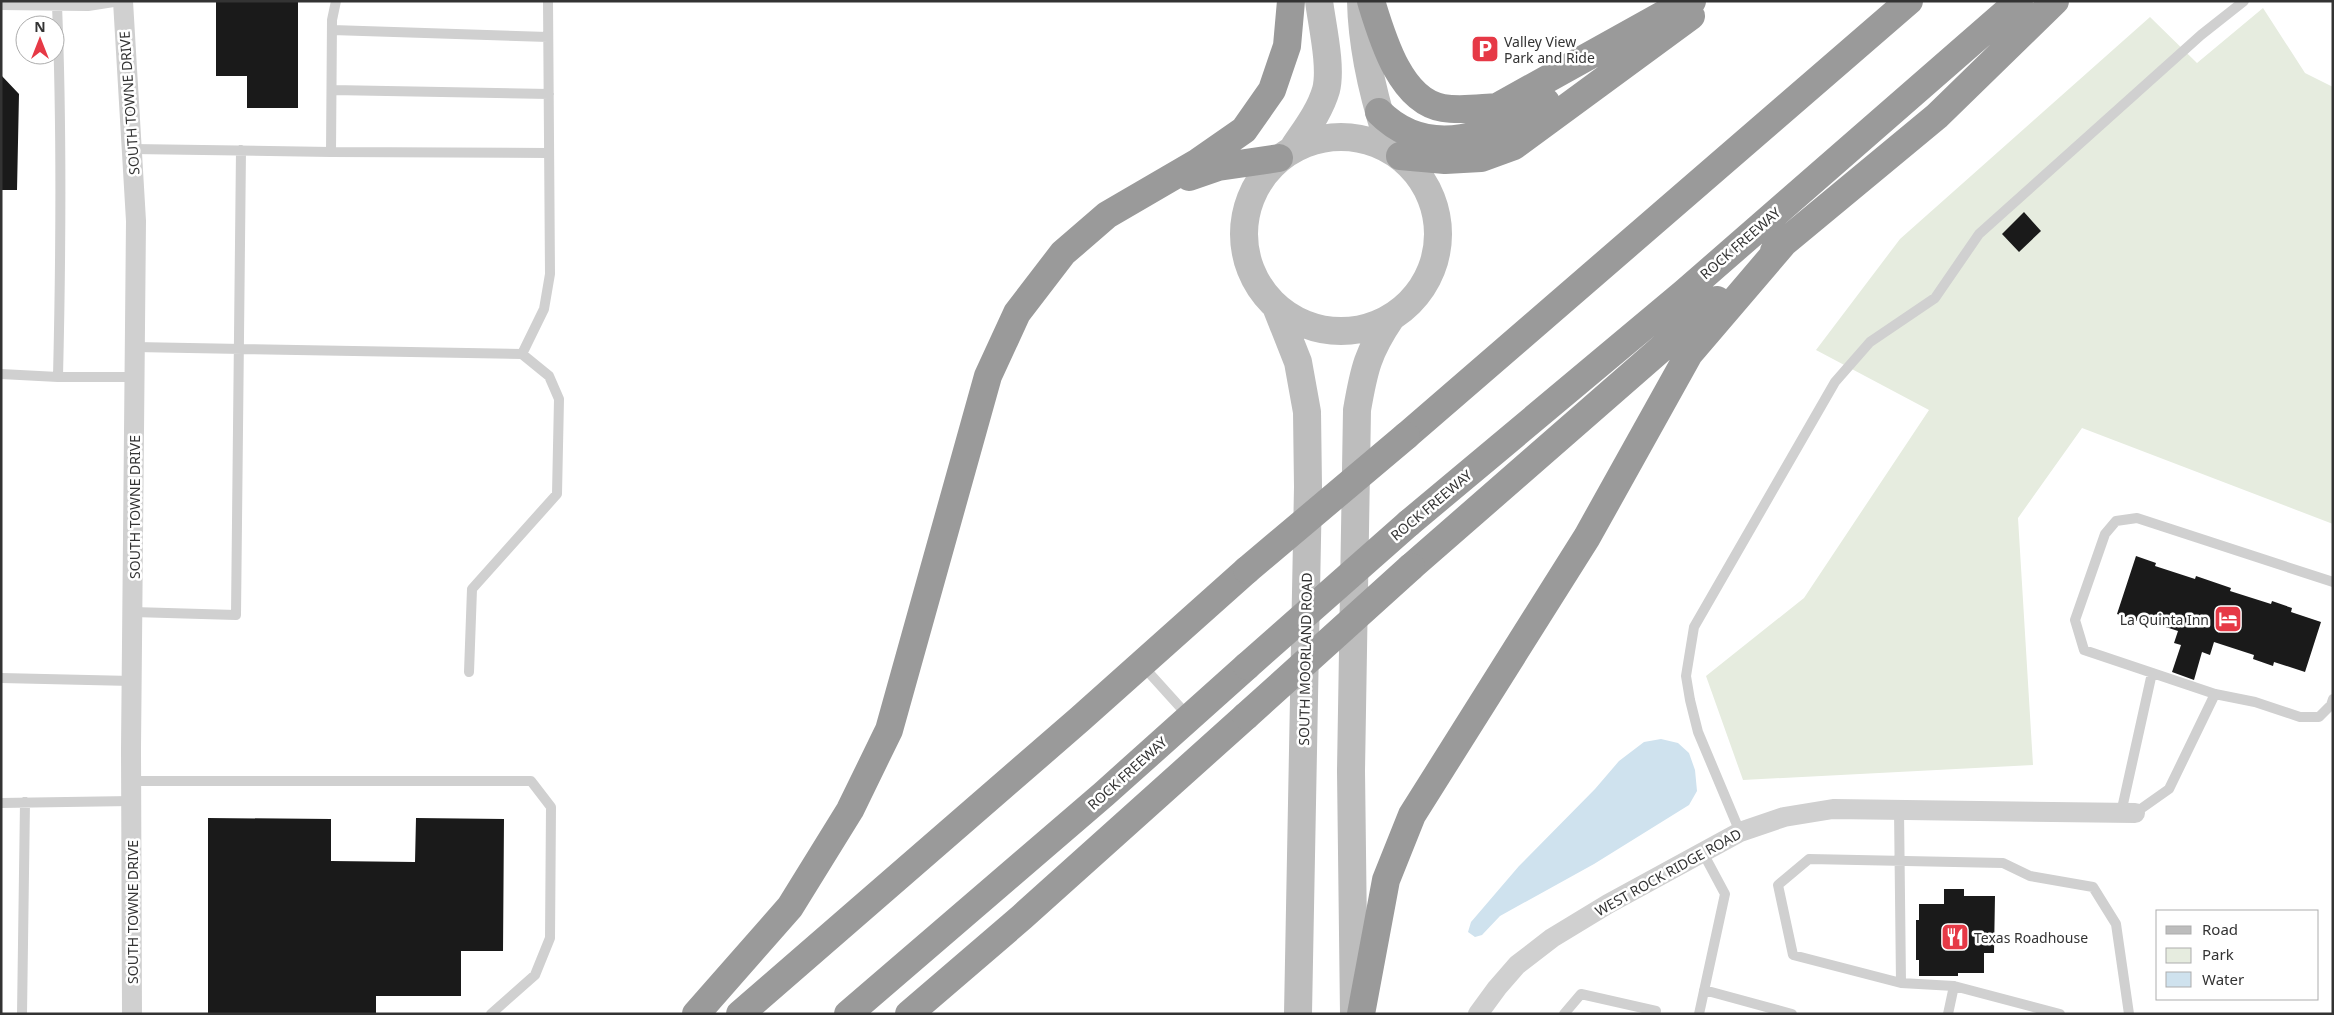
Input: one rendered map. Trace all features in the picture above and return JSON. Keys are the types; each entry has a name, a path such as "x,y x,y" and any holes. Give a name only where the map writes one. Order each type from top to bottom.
{"highway":[{"path":"696,1014 790,907 850,810 889,730 988,376 1017,312 1063,253 1107,215 1198,162 1244,130 1272,90 1287,46 1291,1"},
{"path":"1371,1 1394,65 1418,97 1442,108 1466,109 1497,107 1675,8 1692,1"},
{"path":"1395,152 1445,160 1482,158 1514,146 1711,1"},
{"path":"740,1014 1142,664 1247,570 1406,436 1909,1"},
{"name":"ROCK FREEWAY","path":"848,1014 1104,794 1409,524 1684,293 2019,1"},
{"path":"909,1014 1022,917 1411,567 1788,238 1937,116 2055,1"},
{"path":"1379,112 1393,126 1405,133 1434,138 1463,138 1487,133 1514,122 1582,80 1659,40"},
{"path":"1150,189 1218,168 1286,153"},
{"path":"1361,1014 1386,880 1412,815 1587,537 1689,354 1788,238"}],"main road":[{"path":"1319,1 1326,50 1326,89 1314,116 1286,153 1259,179 1247,205 1242,233 1246,261 1258,287 1277,309 1303,324 1333,331 1363,329 1391,318"},
{"path":"1361,1 1362,38 1379,112 1395,152"},
{"path":"1286,153 1326,137 1359,138 1395,152 1422,178 1435,208 1439,239 1432,270 1416,297 1391,318 1378,338 1364,368 1357,410 1351,771 1354,1014"},
{"name":"SOUTH MOORLAND ROAD","path":"1277,309 1298,362 1307,412 1308,497 1298,1014"}],"street":[{"name":"SOUTH TOWNE DRIVE","path":"121,1 136,221 131,781 132,1014"},
{"name":"WEST ROCK RIDGE ROAD","path":"1478,1014 1517,965 1552,938 1702,851 1740,832 1796,814 1833,810 2128,813"}],"lane":[{"path":"1,5 88,6 121,1"},
{"path":"331,152 332,30 336,1"},
{"path":"522,354 544,309 550,274 548,1"},
{"path":"1740,832 1698,732 1690,700 1686,676 1694,627 1835,382 1870,342 1935,298 1979,234 2201,35 2244,1"},
{"path":"57,5 62,204 58,376"},
{"path":"332,30 548,37"},
{"path":"332,90 549,94"},
{"path":"132,149 549,153"},
{"path":"133,612 236,615 241,150"},
{"path":"135,347 522,354 549,376 559,399 557,494 472,589 469,672"},
{"path":"1,374 135,378"},
{"path":"2333,582 2137,518 2116,521 2105,534 2075,620 2084,650 2215,694 2255,702 2300,717 2319,717 2331,705 2333,699"},
{"path":"1142,664 1189,717"},
{"path":"2128,813 2152,673"},
{"path":"1,678 132,681"},
{"path":"2128,813 2168,789 2215,694"},
{"path":"131,781 531,781 551,807 550,938 535,975 491,1014"},
{"path":"1,803 132,801"},
{"path":"22,1014 25,802"},
{"path":"1899,810 1902,983"},
{"path":"1699,1014 1725,894 1702,851"},
{"path":"2060,1014 1954,986 1902,983 1793,955 1778,884 1809,859 2003,863 2030,876 2093,887 2116,924 2129,1014"},
{"path":"1948,1014 1954,986"},
{"path":"1704,990 1792,1014"},
{"path":"1564,1014 1581,994 1656,1011"}],"green space":[{"path":"2263,8 2305,73 2333,87 2333,524 2082,428 2018,518 2033,765 1743,780 1706,676 1804,598 1929,410 1816,350 1900,239 2150,17 2197,63"}],"water":[{"path":"1661,739 1678,743 1689,753 1695,770 1697,791 1689,805 1594,864 1500,916 1482,935 1475,937 1468,932 1471,922 1519,866 1595,789 1619,761 1644,742"}],"building":[{"path":"216,1 298,1 298,108 247,108 247,76 216,76"},
{"path":"1,75 19,94 17,190 1,190"},
{"path":"2024,212 2041,231 2019,252 2002,234"},
{"name":"La Quinta Inn","path":"2136,556 2156,563 2155,566 2195,579 2196,576 2231,588 2230,591 2271,604 2272,601 2292,608 2291,612 2321,622 2305,672 2274,662 2273,666 2253,659 2254,655 2214,642 2210,655 2202,652 2194,680 2172,672 2181,645 2174,643 2178,631 2138,618 2137,621 2117,614"},
{"path":"208,818 331,819 331,861 415,862 416,818 504,819 503,951 461,951 461,996 376,996 376,1014 208,1014"},
{"name":"Texas Roadhouse","path":"1944,889 1964,889 1964,896 1995,896 1994,953 1984,953 1984,973 1958,973 1958,976 1919,976 1919,960 1916,960 1916,920 1919,920 1919,904 1944,904"}],"place":[{"name":"Valley View Park and Ride","path":"1485,49"},
{"name":"La Quinta Inn","path":"2228,619"},
{"name":"Texas Roadhouse","path":"1955,937"}]}
